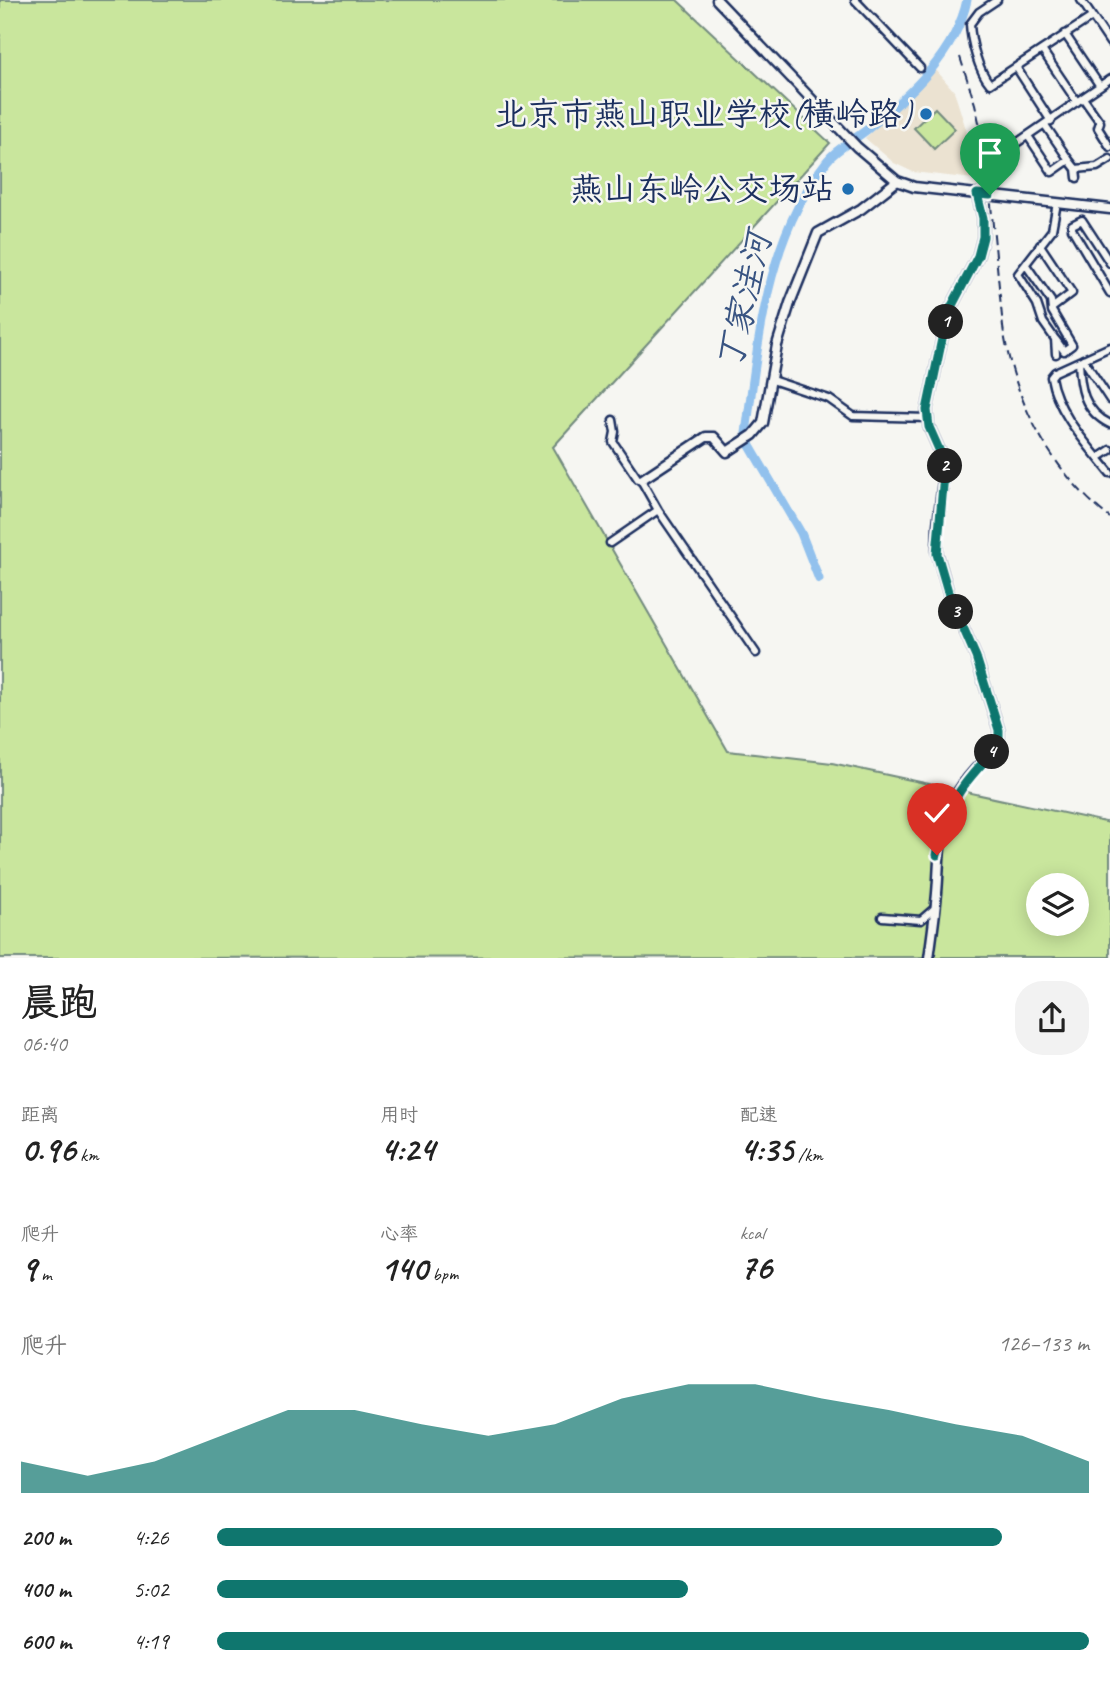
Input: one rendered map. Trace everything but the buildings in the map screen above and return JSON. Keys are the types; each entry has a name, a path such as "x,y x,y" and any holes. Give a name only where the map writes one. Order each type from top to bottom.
{"street":[{"path":"717,0 857,147 897,181 914,187 1110,209"},
{"path":"855,0 920,68"},
{"path":"997,0 979,12 970,24 970,36 981,68 990,84 1092,17"},
{"path":"1083,1 1110,43"},
{"path":"1065,34 1100,86"},
{"path":"1042,50 1100,122 1098,128 1110,148"},
{"path":"1016,67 1076,169 1077,178"},
{"path":"1008,149 1110,80"},
{"path":"1028,136 1052,172 1069,160"},
{"path":"1076,169 1097,167 1110,159"},
{"path":"641,480 706,437 714,437 727,452 753,435 763,423 777,345 790,303 818,233 862,209 897,181"},
{"path":"929,957 935,908 937,855 942,827 953,800 968,777 999,746 999,730 976,657 949,595 937,554 945,463 928,418 929,398 947,315 978,256 983,237 983,218 977,194"},
{"path":"1026,265 1051,301 1052,308 1072,345 1064,351 1044,322 1037,304 1018,274 1052,230 1057,203"},
{"path":"1110,263 1082,220 1076,221 1072,229 1110,293"},
{"path":"1040,245 1072,293 1052,308"},
{"path":"1055,339 1056,354"},
{"path":"1110,347 1055,372 1051,380 1059,400 1087,448 1110,473"},
{"path":"1081,360 1110,400"},
{"path":"1081,360 1080,389 1096,415 1110,424"},
{"path":"772,380 829,399 853,416 928,418"},
{"path":"614,420 613,442 756,653"},
{"path":"1098,458 1110,450"},
{"path":"610,543 658,510"},
{"path":"882,917 921,920 935,908"}],"shaded area":[{"name":"北京市燕山职业学校(横岭路)","path":"936,70 954,91 976,161 982,170 983,180 913,172 894,163 865,138"}],"green space":[{"path":"0,0 677,0 830,143 553,447 728,751 832,763 1110,823 1110,957 0,958"},
{"path":"935,108 955,129 934,149 914,128"}],"waterway":[{"name":"丁家洼河","path":"819,579 801,533 750,446 746,433 768,291 790,223 827,161 885,115 929,72 953,38 967,0"}],"railway":[{"path":"960,57 975,104 986,154 1003,327 1016,382 1038,433 1053,457 1070,479 1110,518"}],"place":[{"name":"北京市燕山职业学校(横岭路)","path":"926,114"},
{"name":"燕山东岭公交场站","path":"848,189"}],"route":[{"path":"937,855 942,827 953,800 968,777 999,746 999,730 976,657 949,595 937,554 945,463 929,427 927,410 947,315 978,256 983,237 983,218 977,194 990,195"}]}
